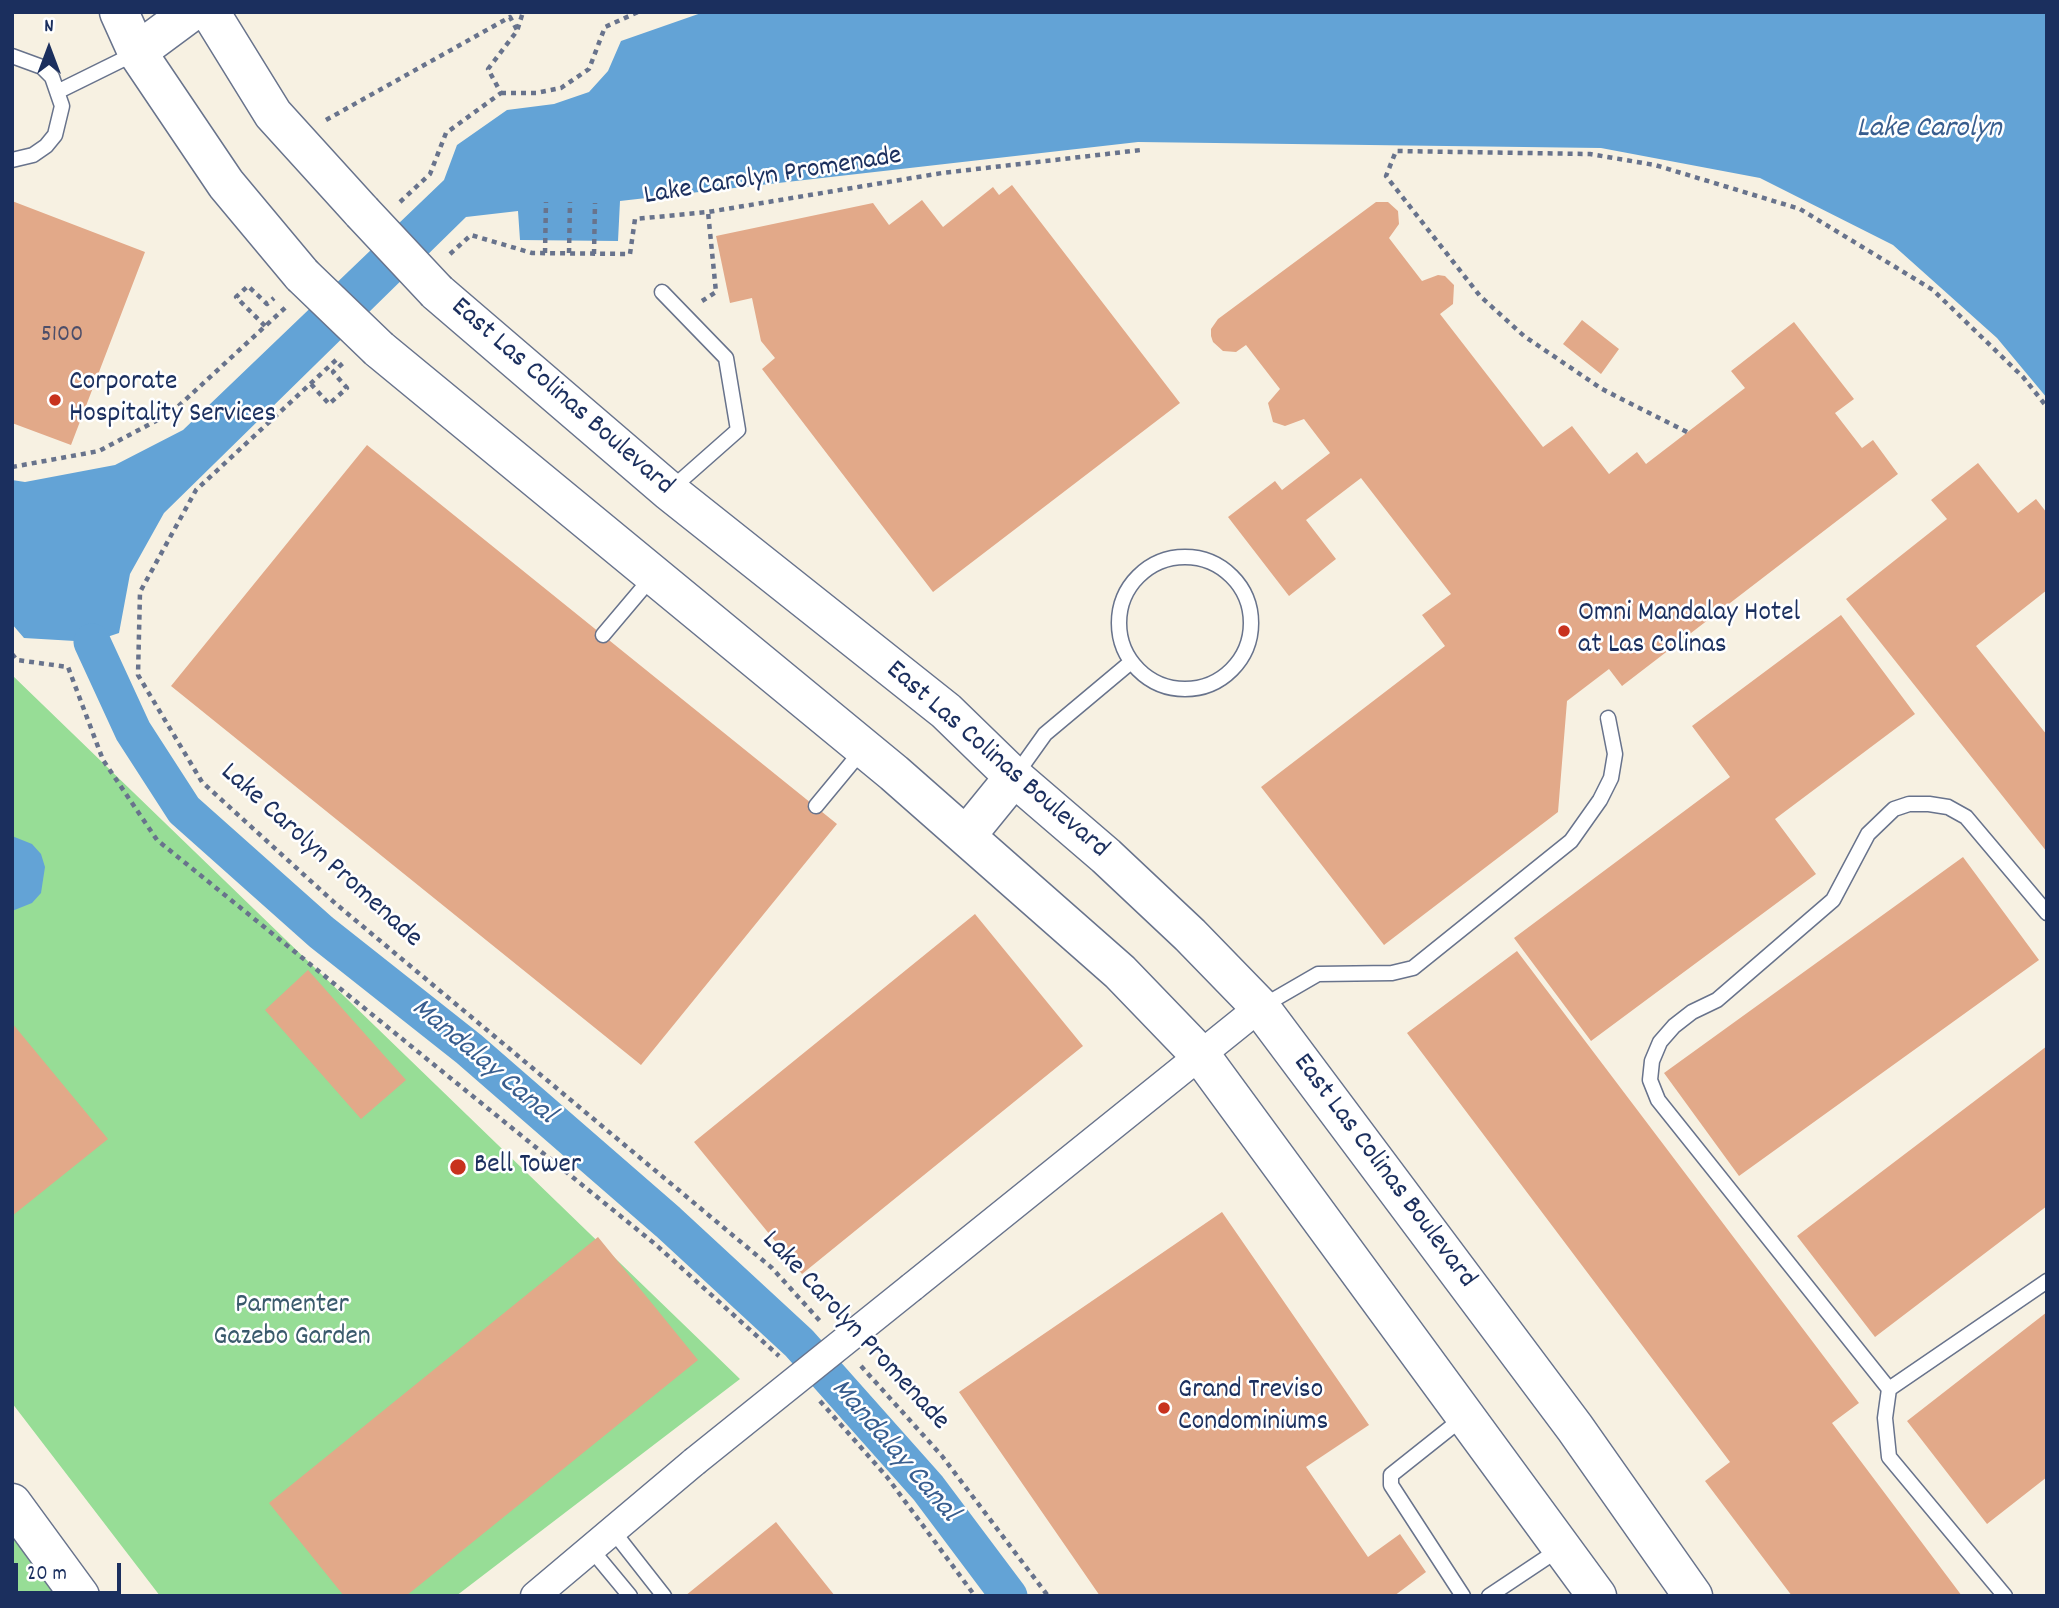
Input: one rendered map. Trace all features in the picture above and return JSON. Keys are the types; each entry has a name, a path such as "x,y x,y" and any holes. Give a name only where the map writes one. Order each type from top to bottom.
{"main road":[{"path":"119,12 138,52 290,284 379,349 864,748 1119,972 1202,1056 1597,1596"},
{"path":"138,52 191,12"},
{"name":"East Las Colinas Boulevard","path":"211,12 273,114 362,212 439,278 669,491 946,711 1014,777 1114,863 1260,1007 1575,1429 1693,1596"},
{"path":"966,836 1014,777"},
{"path":"12,1503 80,1596"}],"street":[{"path":"535,1596 694,1462 1260,1007"}],"lane":[{"path":"59,91 138,52"},
{"path":"12,56 28,59 42,67 52,77 62,106 55,135 33,155 12,160"},
{"path":"662,292 726,358 738,430 669,491"},
{"path":"1190,557 1212,562 1230,575 1244,592 1251,613 1247,646 1229,673 1210,685 1188,690 1166,688 1146,678 1130,662 1121,643 1120,611 1133,582 1149,568 1169,559 1190,557"},
{"path":"603,635 653,575"},
{"path":"1014,777 1045,734 1130,662"},
{"path":"1260,1007 1318,974 1392,973 1413,968 1571,841 1600,800 1611,778 1615,754 1608,718"},
{"path":"816,806 864,748"},
{"path":"2005,1596 1889,1457 1885,1434 1889,1389 1658,1100 1650,1080 1652,1061 1660,1042 1674,1026 1692,1012 1717,1000 1833,900 1856,852 1876,825 1895,809 1909,804 1929,804 1948,807 1966,817 2047,913"},
{"path":"1889,1389 2047,1280"},
{"path":"1463,1596 1391,1485 1391,1475 1465,1416"},
{"path":"612,1531 664,1596"},
{"path":"1489,1596 1562,1548"},
{"path":"591,1549 631,1596"}],"path":[{"path":"501,93 536,93 561,88 589,69 605,27 638,12"},
{"path":"321,123 510,17 517,31"},
{"name":"Lake Carolyn Promenade","path":"439,278 471,235 532,253 630,254 635,219 708,212 942,173 1141,150"},
{"path":"1687,432 1602,389 1524,336 1480,296 1385,176 1396,151 1590,154 1655,166 1745,190 1800,209 1933,290 2023,377 2047,407"},
{"path":"545,253 546,202"},
{"path":"569,253 570,202"},
{"path":"594,254 595,203"},
{"path":"684,314 716,292 708,212"},
{"path":"265,326 236,297 248,285 267,304 290,284"},
{"name":"Lake Carolyn Promenade","path":"341,356 196,490 140,592 138,675 202,782 336,904 772,1268 825,1327"},
{"path":"311,384 329,404 347,388 333,372 344,363"},
{"path":"12,654 17,660 68,667 103,760 158,840 655,1244 787,1362"},
{"name":"Lake Carolyn Promenade","path":"852,1357 942,1456 1048,1596"},
{"path":"814,1394 887,1477 975,1596"}],"green space":[{"name":"Parmenter Gazebo Garden","path":"12,675 740,1379 456,1596 160,1596 12,1403"},
{"path":"12,1527 61,1596 12,1596"}],"water":[{"name":"Lake Carolyn","path":"704,12 2047,12 2047,398 1997,338 1893,245 1760,178 1601,148 1138,142 620,201 618,241 520,240 518,211 466,217 164,513 130,574 119,633 92,642 24,638 12,624 12,480 25,482 115,465 183,430 444,180 457,145 507,110 554,104 589,92 608,71 621,41"},
{"path":"12,836 32,844 41,854 45,867 41,893 32,903 12,911"}],"building":[{"path":"1012,185 1180,403 933,592 762,369 775,358 761,341 752,298 730,303 716,236 873,203 889,225 922,200 943,227 993,187 999,195"},
{"path":"12,201 145,252 71,445 12,423"},
{"name":"Omni Mandalay Hotel at Las Colinas","path":"1376,202 1388,202 1398,211 1399,224 1389,238 1422,281 1438,275 1445,276 1454,285 1453,304 1440,314 1543,447 1572,426 1609,474 1637,452 1646,464 1745,388 1731,371 1794,322 1854,399 1835,413 1862,448 1873,440 1898,474 1622,686 1609,669 1567,701 1558,812 1384,945 1261,787 1445,646 1422,615 1451,594 1361,478 1306,520 1336,559 1289,596 1228,517 1275,481 1282,490 1330,453 1304,419 1285,426 1273,422 1268,403 1280,389 1246,345 1236,352 1223,351 1213,342 1211,336 1211,329 1218,319"},
{"path":"1582,320 1619,349 1601,374 1563,344"},
{"path":"367,445 837,824 641,1065 171,686"},
{"path":"1978,463 2018,513 2036,499 2047,513 2047,590 1976,646 2047,735 2047,852 1846,599 1947,519 1931,500"},
{"path":"1841,615 1915,714 1775,819 1816,874 1591,1041 1514,938 1730,777 1692,726"},
{"path":"1963,857 2039,960 1739,1176 1664,1073"},
{"path":"975,914 1083,1046 802,1274 694,1142"},
{"path":"1517,951 1859,1403 1832,1423 1962,1596 1792,1596 1705,1481 1730,1462 1407,1033"},
{"path":"308,970 406,1080 361,1119 265,1010"},
{"path":"12,1023 108,1139 12,1216"},
{"path":"2047,1046 2047,1206 1875,1337 1797,1236"},
{"name":"Grand Treviso Condominiums","path":"1222,1212 1369,1425 1306,1467 1368,1557 1400,1534 1426,1572 1394,1596 1100,1596 959,1392"},
{"path":"598,1237 698,1360 406,1596 344,1596 269,1503"},
{"path":"2047,1312 2047,1477 1987,1524 1907,1421"},
{"path":"776,1522 835,1596 685,1596"}],"waterway":[{"name":"Mandalay Canal","path":"92,642 133,731 184,810 321,932 469,1049 668,1222 799,1343 928,1488 1009,1596"}],"place":[{"name":"Corporate Hospitality Services","path":"55,400"},
{"name":"Omni Mandalay Hotel at Las Colinas","path":"1564,631"},
{"name":"Bell Tower","path":"458,1167"},
{"name":"Grand Treviso Condominiums","path":"1164,1408"}]}
